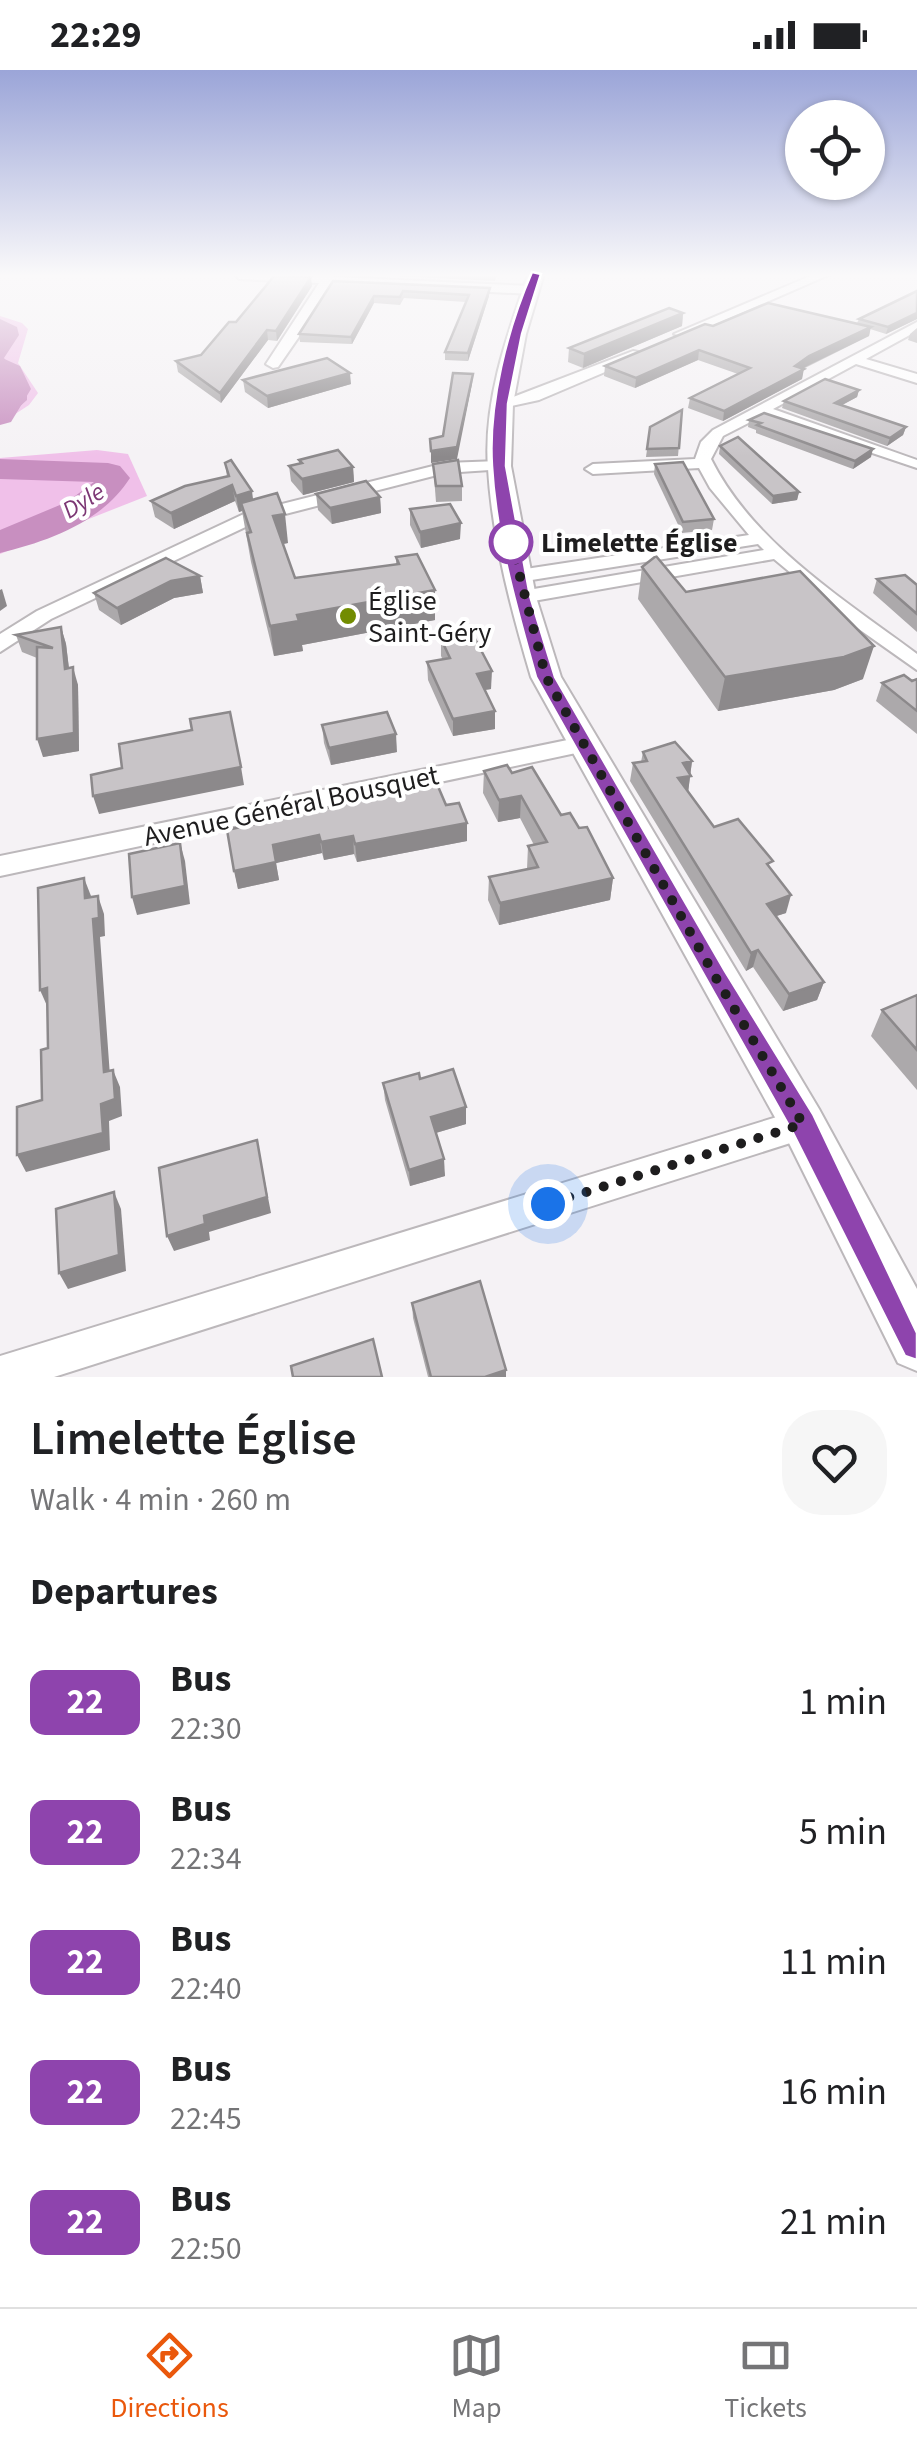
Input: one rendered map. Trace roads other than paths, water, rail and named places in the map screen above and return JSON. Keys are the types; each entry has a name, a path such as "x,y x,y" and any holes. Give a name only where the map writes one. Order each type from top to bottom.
{"main road":[{"path":"517,335 503,398 499,466 520,586 546,677 803,1124 917,1344"}],"street":[{"path":"271,367 292,335"},
{"path":"663,342 680,335"},
{"path":"704,463 709,442 760,410 901,335"},
{"path":"503,398 542,392 645,350"},
{"path":"856,360 917,379"},
{"path":"760,410 912,464"},
{"path":"592,469 704,463"},
{"path":"704,463 762,538 917,664"},
{"path":"0,646 13,632 44,615 252,517 445,468 499,466"},
{"path":"520,586 762,538"},
{"path":"520,586 778,553"},
{"name":"Avenue Général Bousquet","path":"0,866 582,744"},
{"path":"0,1376 803,1124"}],"waterway":[{"name":"Dyle","path":"0,365 10,372 17,389 0,416"},
{"name":"Dyle","path":"0,469 108,473 113,478 105,490 79,510 0,542"}],"place":[{"name":"Limelette Église","path":"511,542"},
{"name":"Église Saint-Géry","path":"348,616"}]}
